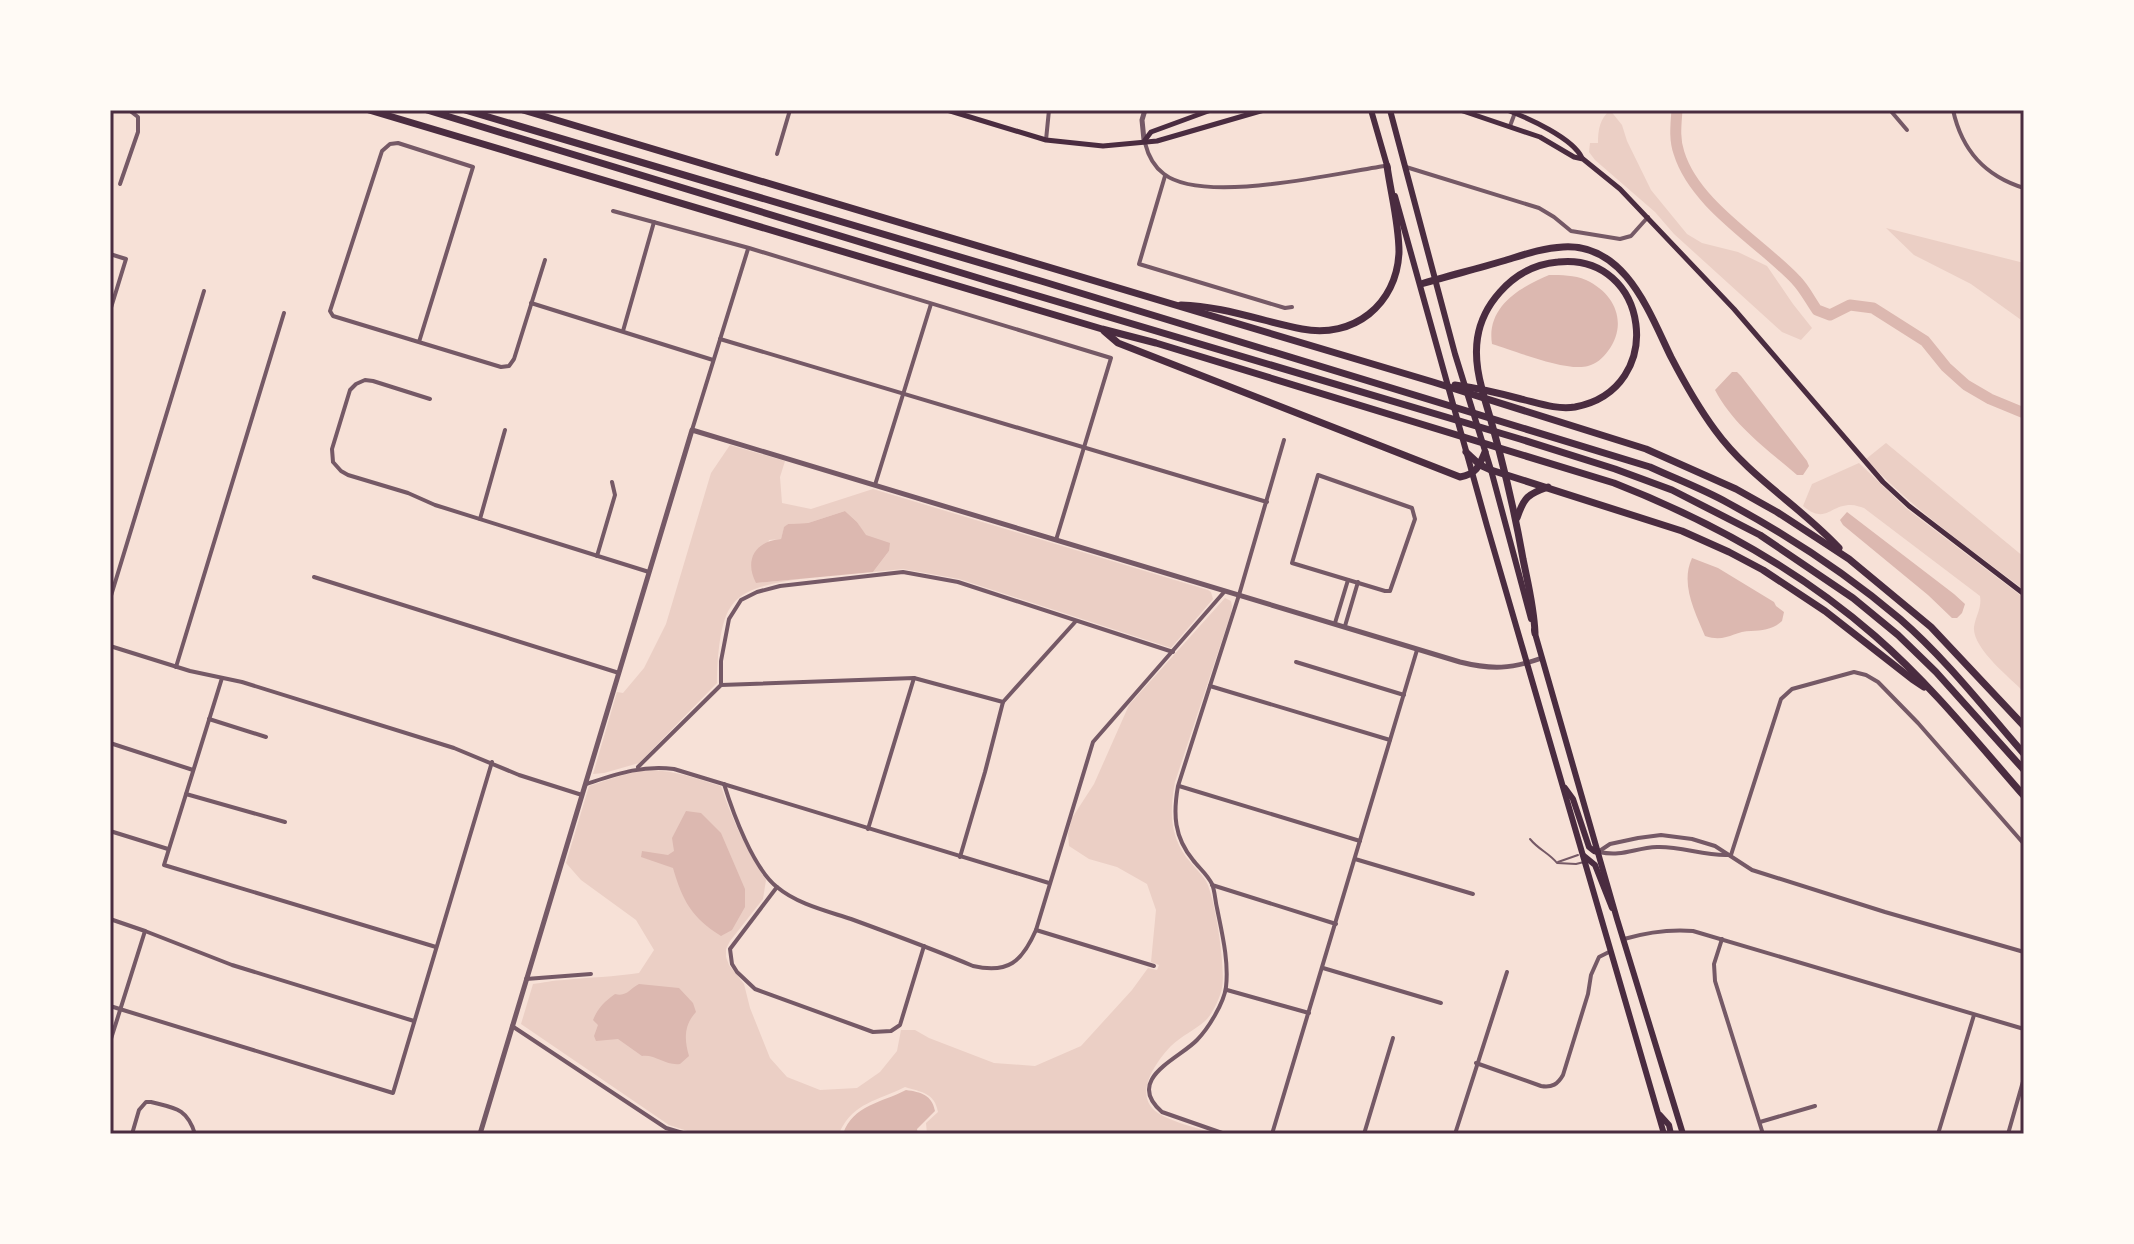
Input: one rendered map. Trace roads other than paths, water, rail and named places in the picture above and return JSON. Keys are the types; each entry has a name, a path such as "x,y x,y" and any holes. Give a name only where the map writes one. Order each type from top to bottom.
{"highway":[{"path":"369,110 1156,343 1614,483 1656,500 1755,549 1835,603 1875,636 1933,692 2024,796"},
{"path":"427,110 1504,434 1672,490 1760,535 1842,590 1898,635 1936,672 2024,770"},
{"path":"465,110 1650,467 1726,501 1809,551 1853,582 1912,630 1959,678 2024,754"},
{"path":"523,110 1433,382 1599,433 1695,469 1777,512 1849,559 1931,627 2024,726"},
{"path":"1171,304 1204,305 1317,331 1342,329 1360,321 1373,312 1386,295 1398,257 1387,166"},
{"path":"1421,284 1565,246 1597,253 1613,263 1634,284 1686,384 1717,433 1742,463 1821,529 1849,559"},
{"path":"1433,382 1493,392 1560,408 1593,401 1619,383 1634,357 1638,343 1637,320 1631,304 1621,287 1589,264 1567,261 1546,263 1509,281 1493,299 1481,324 1475,346 1476,368 1507,475 1534,609 1535,633"},
{"path":"1102,329 1118,343 1460,477 1472,475 1485,452"},
{"path":"1466,452 1491,470 1682,531 1763,570 1825,611 1933,692"},
{"path":"1517,520 1524,500 1530,494 1548,487"}],"main road":[{"path":"947,110 1046,140 1103,146 1157,141 1264,110"},
{"path":"1144,140 1151,132 1211,110"},
{"path":"1371,110 1472,475 1664,1134"},
{"path":"1390,110 1455,354 1491,470 1617,919 1683,1134"},
{"path":"1460,110 1540,137 1583,159 1620,189 1763,341 1883,482 1909,506 2024,594"},
{"path":"1507,110 1548,130 1579,150 1583,159"},
{"path":"1561,782 1573,799 1589,847 1598,852"},
{"path":"1583,854 1595,865 1617,919"},
{"path":"1658,1113 1669,1125 1671,1134"}],"street":[{"path":"120,184 138,132 138,117 129,110"},
{"path":"777,154 790,110"},
{"path":"1046,140 1049,110"},
{"path":"1145,110 1142,120 1148,156 1165,176 1192,184 1245,188 1387,166"},
{"path":"1890,110 1907,130"},
{"path":"1953,110 1963,138 1981,165 2001,180 2024,188"},
{"path":"1510,126 1516,112"},
{"path":"419,342 473,167 398,143 390,144 382,151 330,311 333,316 501,367 509,366 514,359 545,260"},
{"path":"1406,167 1539,208 1571,231 1626,238 1648,216"},
{"path":"1165,176 1139,264 1285,308 1292,307"},
{"path":"613,211 749,248 1111,358 1056,540"},
{"path":"623,331 654,222"},
{"path":"480,1134 749,248"},
{"path":"110,254 126,259 110,311"},
{"path":"110,599 204,291"},
{"path":"531,303 713,360"},
{"path":"875,485 931,304"},
{"path":"176,667 284,313"},
{"path":"720,339 1267,502"},
{"path":"430,399 373,381 356,384 350,390 343,410 332,449 333,462 348,475 649,572"},
{"path":"480,519 505,430"},
{"path":"692,430 1460,662 1489,668 1511,667 1542,658"},
{"path":"1225,1134 1162,1112 1150,1096 1150,1085 1165,1063 1195,1043 1208,1028 1226,989 1225,955 1212,885 1181,843 1175,825 1174,806 1284,440"},
{"path":"1318,475 1414,511 1415,519 1390,591 1348,580 1292,563 1318,475"},
{"path":"596,557 615,495 612,482"},
{"path":"721,685 721,661 729,619 741,600 780,586 903,572 958,582 1173,652"},
{"path":"314,577 619,673"},
{"path":"1335,623 1348,580"},
{"path":"1345,626 1358,582"},
{"path":"724,784 732,811 749,847 777,887 810,904 973,966 988,970 1003,968 1019,959 1036,930 1093,742 1225,591"},
{"path":"960,857 1003,702 1076,621"},
{"path":"111,649 273,691 454,748 519,775 582,795"},
{"path":"1272,1134 1418,649"},
{"path":"1296,662 1404,695"},
{"path":"1731,855 1781,699 1792,689 1854,672 1878,682 2024,844"},
{"path":"222,678 164,865 436,947"},
{"path":"637,768 721,685 914,678 1003,702"},
{"path":"868,829 914,678"},
{"path":"1210,686 1390,740"},
{"path":"209,719 266,737"},
{"path":"110,743 193,770"},
{"path":"110,1006 393,1093 492,762"},
{"path":"586,784 637,768 674,769 1049,883"},
{"path":"1178,786 1360,841"},
{"path":"186,794 285,822"},
{"path":"110,831 168,849"},
{"path":"1598,852 1610,844 1661,835 1692,839 1715,846 1752,870 2024,952"},
{"path":"1598,852 1615,855 1669,847 1714,856 1731,855"},
{"path":"1355,859 1473,894"},
{"path":"1212,885 1336,924"},
{"path":"777,887 730,949 732,964 737,972 764,993 873,1032 891,1031 900,1025 924,946"},
{"path":"110,919 232,965 414,1021"},
{"path":"1036,930 1154,966"},
{"path":"110,1042 145,931"},
{"path":"1624,939 1653,931 1693,931 2024,1029"},
{"path":"1722,939 1714,964 1715,981 1763,1134"},
{"path":"1476,1063 1541,1086 1559,1082 1588,994 1591,975 1599,957 1612,951"},
{"path":"1323,968 1441,1003"},
{"path":"1455,1134 1507,972"},
{"path":"526,979 591,974"},
{"path":"1226,989 1309,1013"},
{"path":"1938,1134 1974,1015"},
{"path":"512,1026 666,1128 686,1134"},
{"path":"1364,1134 1393,1038"},
{"path":"2008,1134 2024,1078"},
{"path":"132,1134 139,1110 146,1102 184,1113 192,1123 195,1134"},
{"path":"1760,1122 1815,1106"}],"lane":[{"path":"1530,839 1557,863"},
{"path":"1557,863 1583,854"},
{"path":"1557,863 1586,862"}],"waterway":[{"path":"1677,110 1677,148 1687,172 1713,206 1796,280 1817,310 1830,315 1850,305 1873,308 1925,341 1966,385 2024,413"}]}
